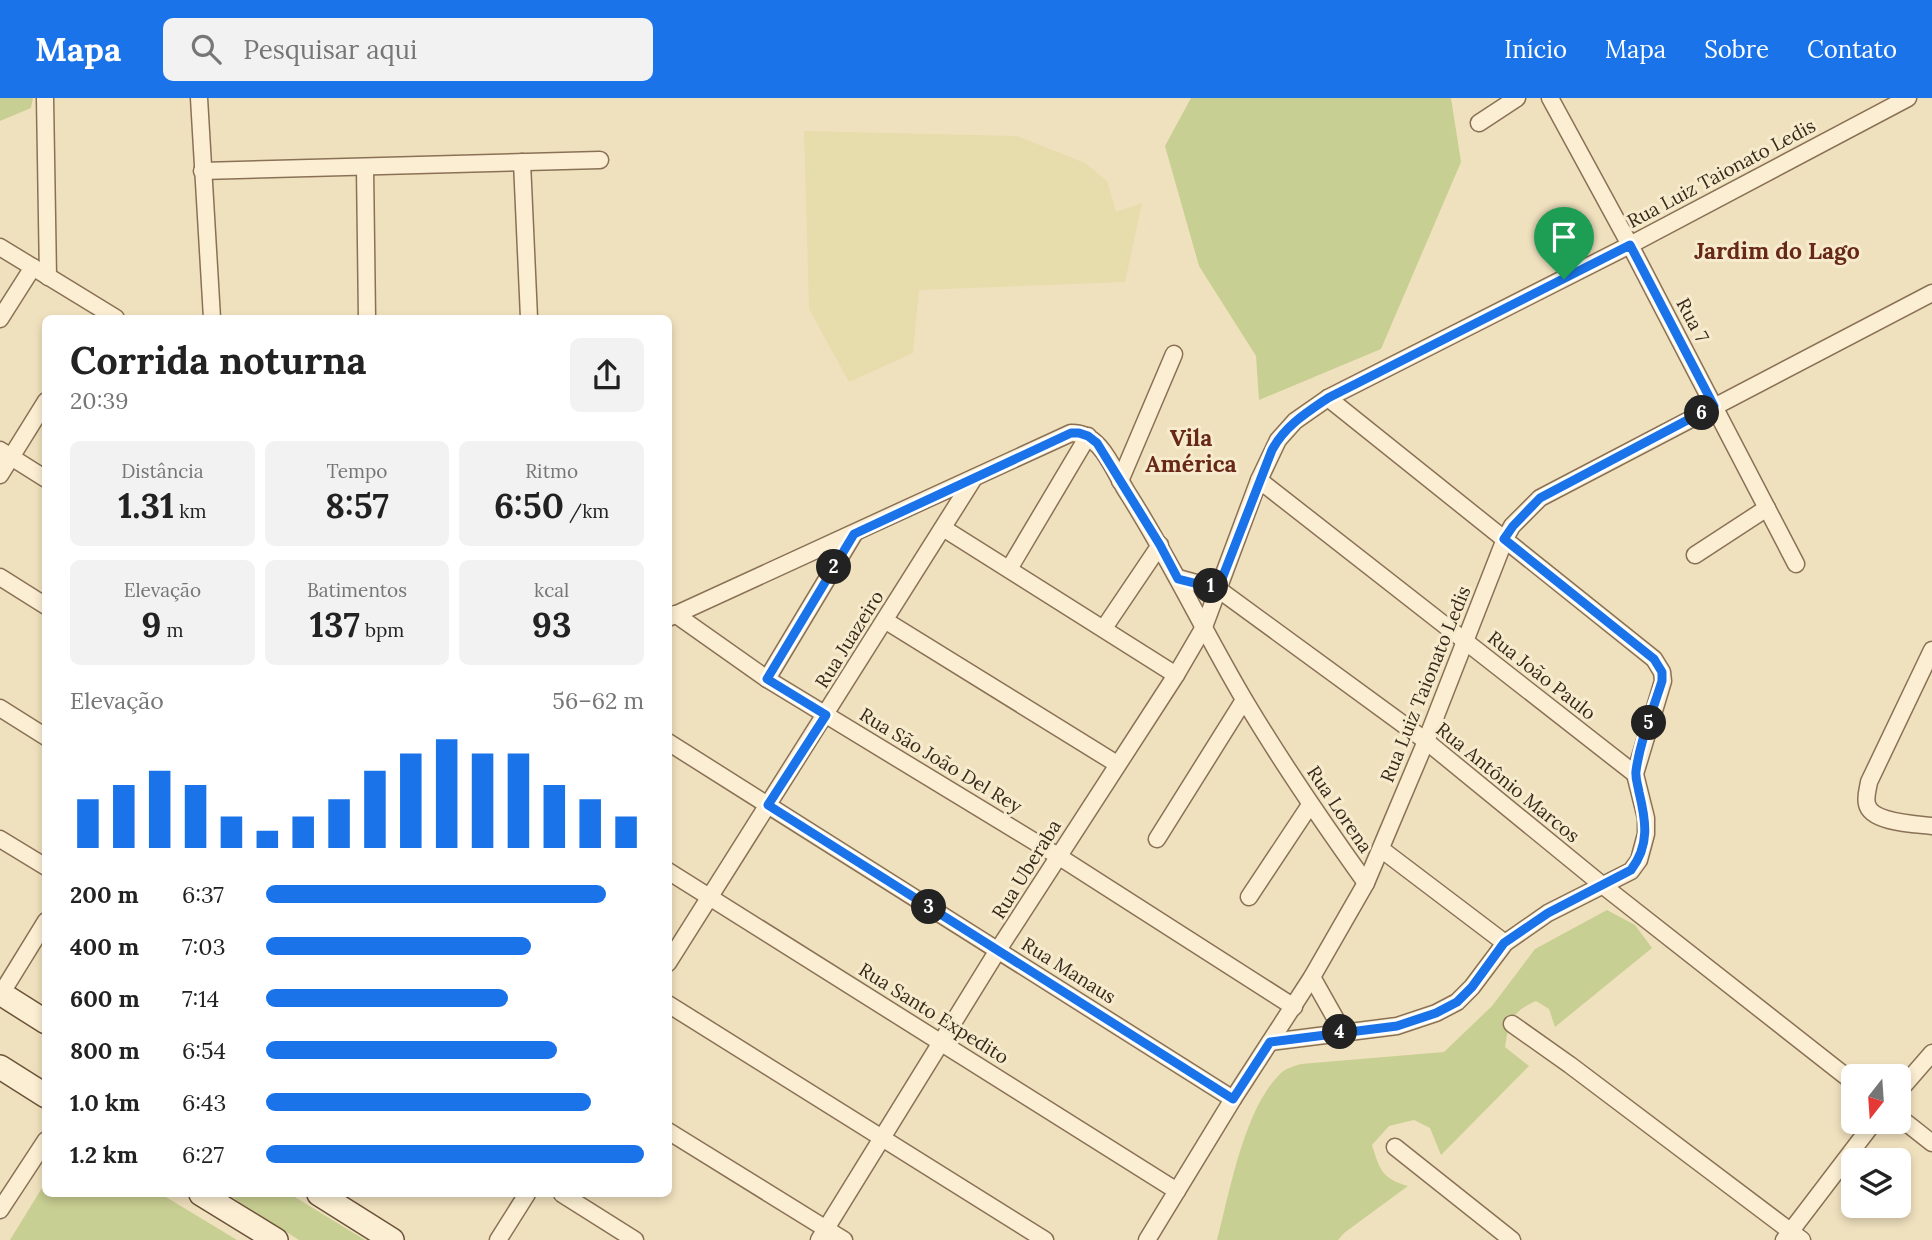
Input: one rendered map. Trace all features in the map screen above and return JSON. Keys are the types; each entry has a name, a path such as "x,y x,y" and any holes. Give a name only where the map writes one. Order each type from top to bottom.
{"street":[{"path":"199,98 212,315"},
{"path":"1479,123 1517,98"},
{"name":"Rua 7","path":"1550,98 1630,245 1796,564"},
{"name":"Rua Luiz Taionato Ledis","path":"1259,480 1284,431 1328,398 1630,245 1908,98"},
{"path":"46,99 48,277"},
{"path":"202,171 600,160"},
{"path":"523,162 528,315"},
{"path":"365,168 367,315"},
{"path":"0,247 104,315"},
{"path":"0,319 33,267"},
{"name":"Rua Luiz Taionato Ledis","path":"1366,883 1426,741 1504,539 1513,526 1540,498 1932,293"},
{"path":"1120,481 1174,354"},
{"path":"1270,1042 1397,1026 1436,1013 1457,1002 1488,968 1504,943 1548,913 1631,870 1639,860 1646,834 1646,818 1635,774 1662,681 1662,672 1654,659 1328,398"},
{"path":"0,475 6,454 42,406"},
{"path":"672,616 1071,433 1088,436 1009,569"},
{"name":"Rua Lorena","path":"1088,436 1097,443 1160,545 1244,700 1310,805 1366,883 1312,977 1147,1240"},
{"path":"6,454 42,476"},
{"name":"Rua Juazeiro","path":"672,957 974,478"},
{"name":"Rua Uberaba","path":"823,1234 998,950 1176,675 1204,627 1259,480"},
{"name":"Rua João Paulo","path":"1259,480 1635,774"},
{"path":"1695,555 1767,508"},
{"path":"943,528 1176,675"},
{"path":"767,679 854,534"},
{"path":"1104,628 1160,545"},
{"path":"0,577 42,603"},
{"path":"1178,579 1218,589"},
{"name":"Rua Antônio Marcos","path":"1218,589 1426,741 1601,884 1841,1073"},
{"name":"Rua São João Del Rey","path":"672,616 767,679 1058,856 1294,1006"},
{"path":"886,621 1117,764"},
{"path":"1932,650 1869,782 1866,796 1867,807 1886,820 1932,826"},
{"path":"1157,839 1244,700"},
{"path":"0,708 42,734"},
{"name":"Rua Manaus","path":"672,745 1233,1099"},
{"path":"1249,897 1310,805"},
{"path":"0,839 42,865"},
{"path":"1381,849 1504,943"},
{"name":"Rua Santo Expedito","path":"672,873 1177,1191"},
{"path":"42,927 1,994 42,1020"},
{"path":"1312,977 1343,1032"},
{"path":"672,1006 1045,1240"},
{"path":"1512,1024 1570,1065 1792,1237 1865,1134"},
{"path":"1911,1077 1932,1053"},
{"path":"0,1067 42,1093"},
{"path":"1911,1126 1932,1143"},
{"path":"672,1134 823,1234 844,1240"},
{"path":"0,1210 42,1146"},
{"path":"1395,1147 1512,1240"},
{"path":"206,1197 276,1240"},
{"path":"324,1197 392,1240"},
{"path":"498,1240 525,1197"},
{"path":"567,1197 635,1240"}],"shaded area":[{"path":"804,131 1017,136 1085,163 1107,181 1116,212 1142,203 1125,282 919,290 913,353 849,382 809,309"}],"green space":[{"path":"0,98 33,98 31,108 0,121"},
{"path":"1191,98 1451,98 1461,162 1381,349 1259,400 1256,356 1199,266 1165,146"},
{"path":"1607,910 1635,925 1652,948 1555,1027 1549,1009 1536,1001 1521,1009 1510,1024 1505,1047 1529,1066 1441,1155 1430,1128 1414,1120 1389,1126 1372,1145 1377,1161 1387,1176 1408,1186 1338,1240 1217,1240 1248,1128 1268,1088 1283,1071 1301,1064 1444,1052 1492,1006 1535,949"},
{"path":"42,1188 42,1197 166,1197 237,1240 10,1240"},
{"path":"232,1197 295,1197 365,1240 299,1240"}],"district":[{"name":"Jardim do Lago","path":"1777,250"},
{"name":"Vila América","path":"1191,450"}],"route":[{"path":"1630,245 1714,406 1540,498 1504,539 1654,659 1660,666 1662,681 1635,774 1646,818 1646,834 1639,860 1631,870 1548,913 1504,943 1488,968 1457,1002 1417,1021 1397,1026 1270,1042 1233,1099 768,805 826,715 767,679 854,534 1071,433 1079,433 1097,443 1178,579 1218,589 1272,450 1284,431 1295,421 1328,398 1564,279 1630,245"}]}
